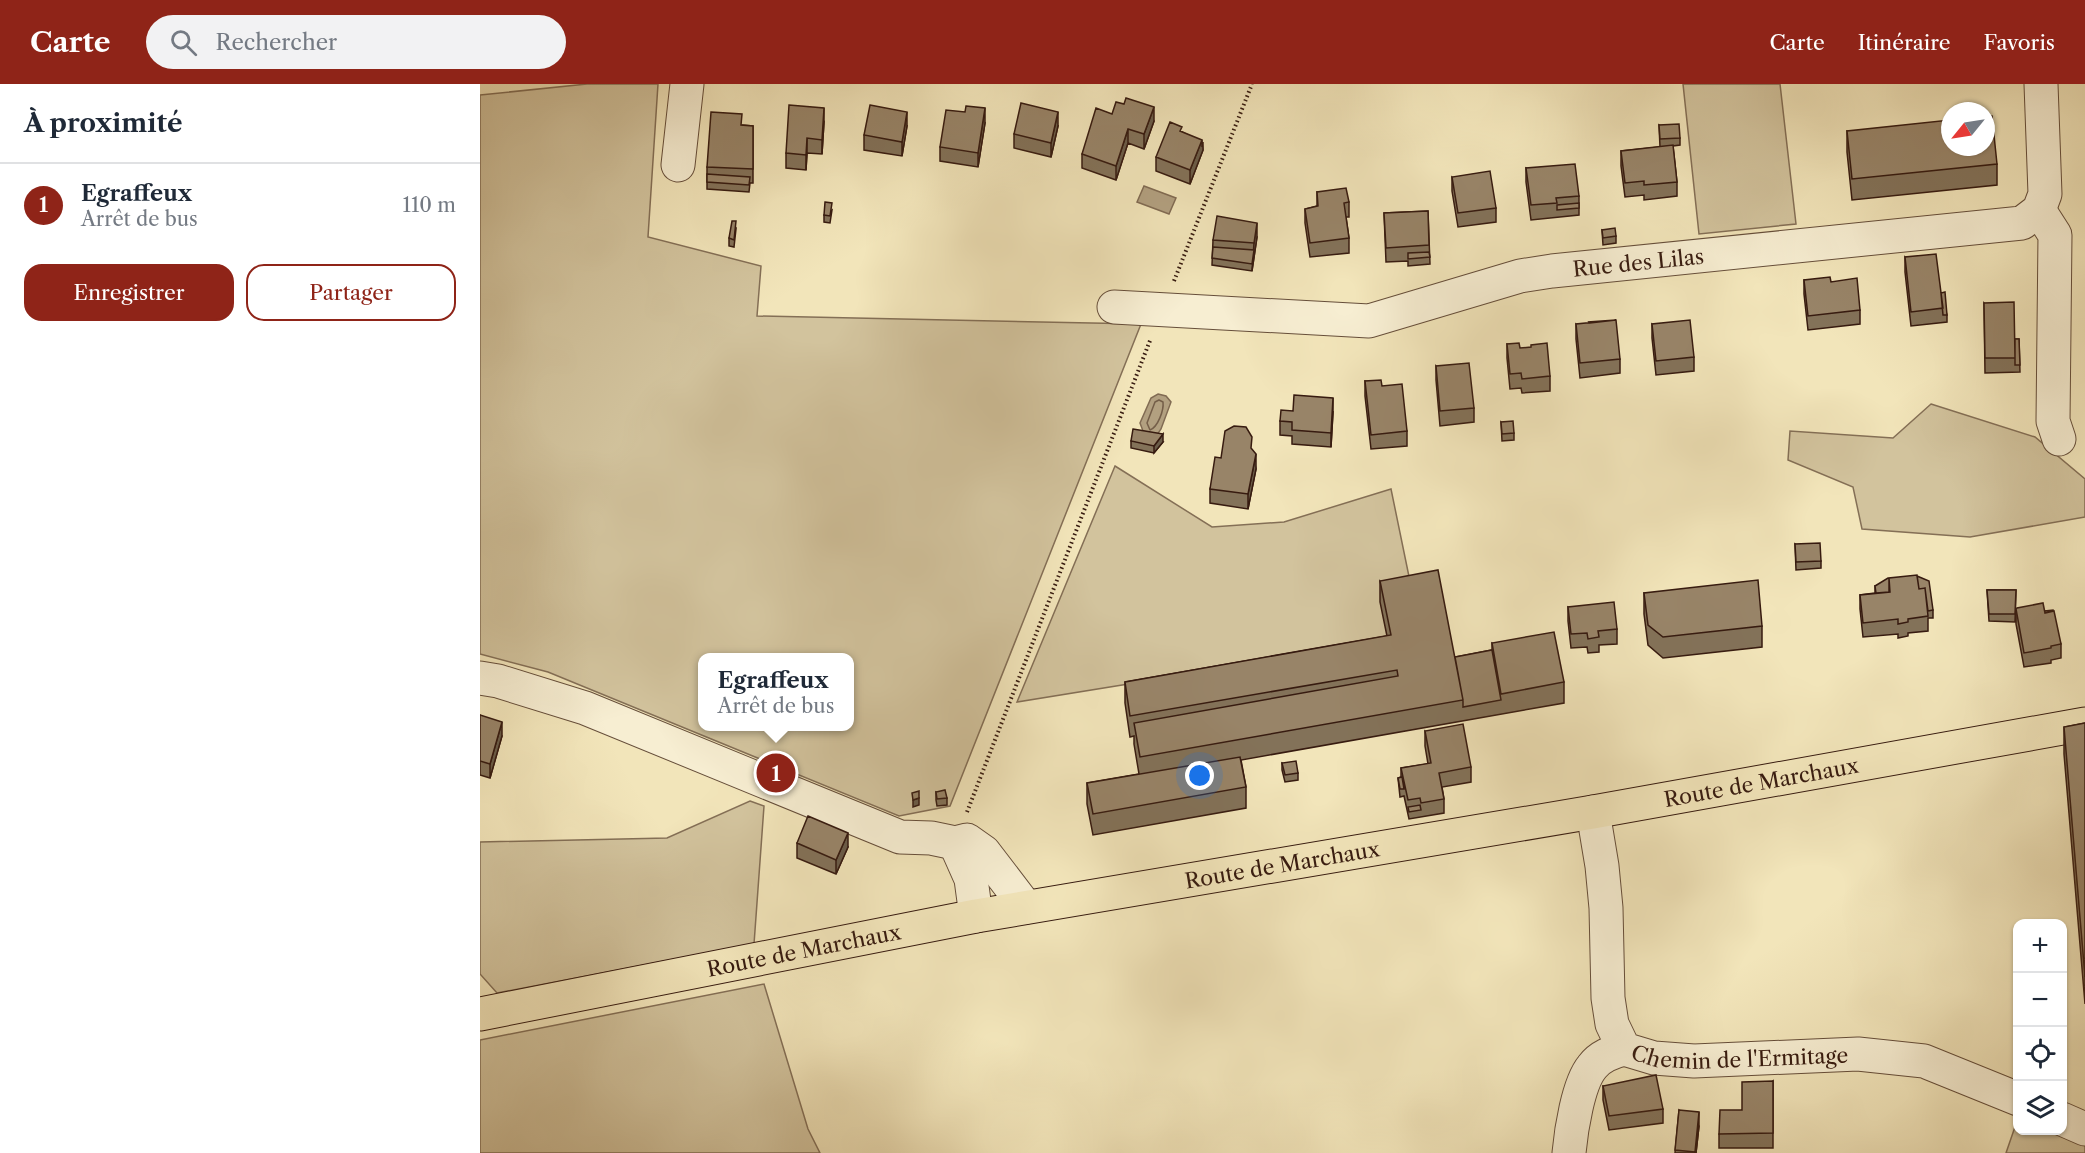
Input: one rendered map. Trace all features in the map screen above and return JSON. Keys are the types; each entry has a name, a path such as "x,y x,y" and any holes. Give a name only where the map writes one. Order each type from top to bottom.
{"main road":[{"name":"Route de Marchaux","path":"480,1014 976,916 1593,812 2085,724"}],"street":[{"path":"678,165 687,84"},
{"path":"2041,84 2045,194 2039,210 2055,235 2053,421 2059,439"},
{"name":"Rue des Lilas","path":"1114,307 1369,321 1520,276 2022,223 2039,210"},
{"path":"480,678 498,681 585,708 900,837 931,838 955,843 967,840 984,852 1026,907"},
{"name":"Chemin de l'Ermitage","path":"1593,812 1606,908 1609,1007 1612,1024 1624,1049 1654,1058 1694,1061 1858,1054 1924,1061 2013,1097"},
{"path":"955,843 971,879 976,916"},
{"path":"1569,1153 1570,1132 1585,1078 1591,1068 1611,1052 1624,1049"},
{"path":"2067,1121 2085,1129"}],"path":[{"path":"955,843 1252,84"}],"shaded area":[{"path":"587,84 658,84 648,237 761,266 757,316 1141,324 950,806 899,816 548,672 480,654 480,95"},
{"path":"1683,84 1780,84 1796,224 1699,234"},
{"path":"1931,404 2035,437 2085,479 2085,517 1970,537 1862,529 1853,487 1788,460 1790,431 1893,438"},
{"path":"1115,466 1212,527 1284,522 1391,489 1413,596 1388,642 1017,702"},
{"path":"750,801 764,806 754,944 497,993 480,974 480,842 667,838"},
{"path":"764,984 808,1129 820,1153 480,1153 480,1040"},
{"path":"2013,1133 2013,1135 2067,1135 2085,1142 2085,1153 2006,1153"}],"water":[{"path":"1144,186 1176,198 1169,214 1137,202"},
{"path":"1158,394 1166,396 1171,402 1157,435 1143,431 1140,423 1151,398"}],"building":[{"path":"1126,98 1154,107 1144,134 1128,129 1116,166 1082,154 1096,108 1112,114 1116,102 1124,104"},
{"path":"1021,103 1058,112 1051,143 1014,134"},
{"path":"789,105 824,108 822,140 807,138 806,155 786,153"},
{"path":"870,105 907,112 902,142 864,135"},
{"path":"966,106 985,108 978,153 940,147 946,110 965,112"},
{"path":"711,112 742,114 741,125 753,126 753,169 707,167"},
{"path":"1941,121 1941,156 1995,156 1995,145 1997,164 1852,179 1847,131"},
{"path":"1170,122 1182,127 1180,131 1202,140 1190,170 1156,157"},
{"path":"1679,124 1680,138 1660,139 1659,125"},
{"path":"1673,145 1677,182 1644,185 1644,181 1625,183 1621,151"},
{"path":"1575,164 1579,196 1556,198 1557,203 1531,205 1526,168"},
{"path":"1490,171 1496,208 1458,213 1452,177"},
{"path":"707,174 750,177 749,185 707,182"},
{"path":"1346,188 1349,202 1344,203 1349,238 1310,243 1305,209 1318,206 1317,192"},
{"path":"825,202 832,203 830,216 824,215"},
{"path":"1579,203 1579,208 1557,210 1557,205"},
{"path":"1428,211 1429,245 1386,248 1384,213"},
{"path":"1217,216 1257,223 1254,243 1213,240"},
{"path":"732,221 736,221 734,240 729,238"},
{"path":"1615,228 1616,236 1603,238 1602,230"},
{"path":"1213,247 1254,250 1252,264 1212,258"},
{"path":"1429,252 1430,257 1408,259 1408,253"},
{"path":"1936,254 1943,308 1911,312 1905,257"},
{"path":"1830,277 1831,282 1857,278 1860,310 1808,316 1804,280"},
{"path":"1945,292 1947,315 1943,315 1941,293"},
{"path":"2014,302 2015,358 1985,358 1984,303"},
{"path":"1616,320 1620,359 1580,363 1576,324"},
{"path":"1690,320 1694,357 1656,361 1652,324"},
{"path":"2015,339 2019,339 2020,365 2015,365"},
{"path":"1519,343 1520,348 1547,343 1550,376 1522,379 1521,373 1510,374 1507,344"},
{"path":"1469,363 1474,408 1440,411 1436,366"},
{"path":"1381,380 1382,386 1402,384 1407,431 1371,435 1365,381"},
{"path":"1294,395 1333,398 1331,433 1292,430 1292,422 1280,421 1281,410 1293,411"},
{"path":"1513,421 1514,433 1502,434 1501,422"},
{"path":"1234,426 1246,427 1252,437 1251,448 1256,454 1248,494 1210,489 1215,457 1221,458 1225,431"},
{"path":"1133,429 1163,434 1154,446 1131,441"},
{"path":"1820,543 1821,561 1796,562 1795,544"},
{"path":"1438,570 1463,700 1140,757 1134,723 1398,676 1397,670 1130,716 1125,682 1391,635 1380,581"},
{"path":"1917,575 1919,589 1925,588 1928,616 1908,619 1908,622 1898,624 1898,619 1863,623 1860,595 1890,592 1889,578"},
{"path":"1917,576 1929,581 1933,610 1928,611 1925,588 1919,589"},
{"path":"1888,578 1889,592 1876,593 1875,586"},
{"path":"1758,580 1762,626 1663,637 1648,625 1644,593"},
{"path":"1987,590 2016,590 2015,614 1989,614"},
{"path":"1614,602 1617,629 1598,631 1599,637 1588,639 1587,633 1571,634 1568,607"},
{"path":"2043,603 2045,613 2054,611 2061,644 2024,653 2016,609"},
{"path":"1554,632 1564,682 1501,694 1492,643"},
{"path":"1492,650 1501,700 1463,707 1455,657"},
{"path":"480,715 502,722 490,764 480,761"},
{"path":"2085,723 2085,977 2064,727"},
{"path":"1463,724 1471,767 1439,773 1444,799 1421,803 1420,798 1408,800 1401,768 1431,763 1425,731"},
{"path":"1240,757 1246,787 1093,814 1087,783"},
{"path":"1296,761 1298,773 1285,775 1282,763"},
{"path":"1402,777 1404,789 1400,789 1398,778"},
{"path":"945,790 947,798 937,799 936,792"},
{"path":"919,791 919,798 913,800 912,793"},
{"path":"1420,805 1421,810 1409,812 1408,807"},
{"path":"808,816 848,833 836,860 797,843"},
{"path":"1656,1075 1663,1109 1609,1116 1603,1086"},
{"path":"1773,1081 1773,1133 1719,1134 1720,1110 1742,1110 1742,1082"},
{"path":"1679,1110 1699,1112 1695,1152 1675,1150"}],"place":[{"name":"Egraffeux","path":"776,773"}]}
